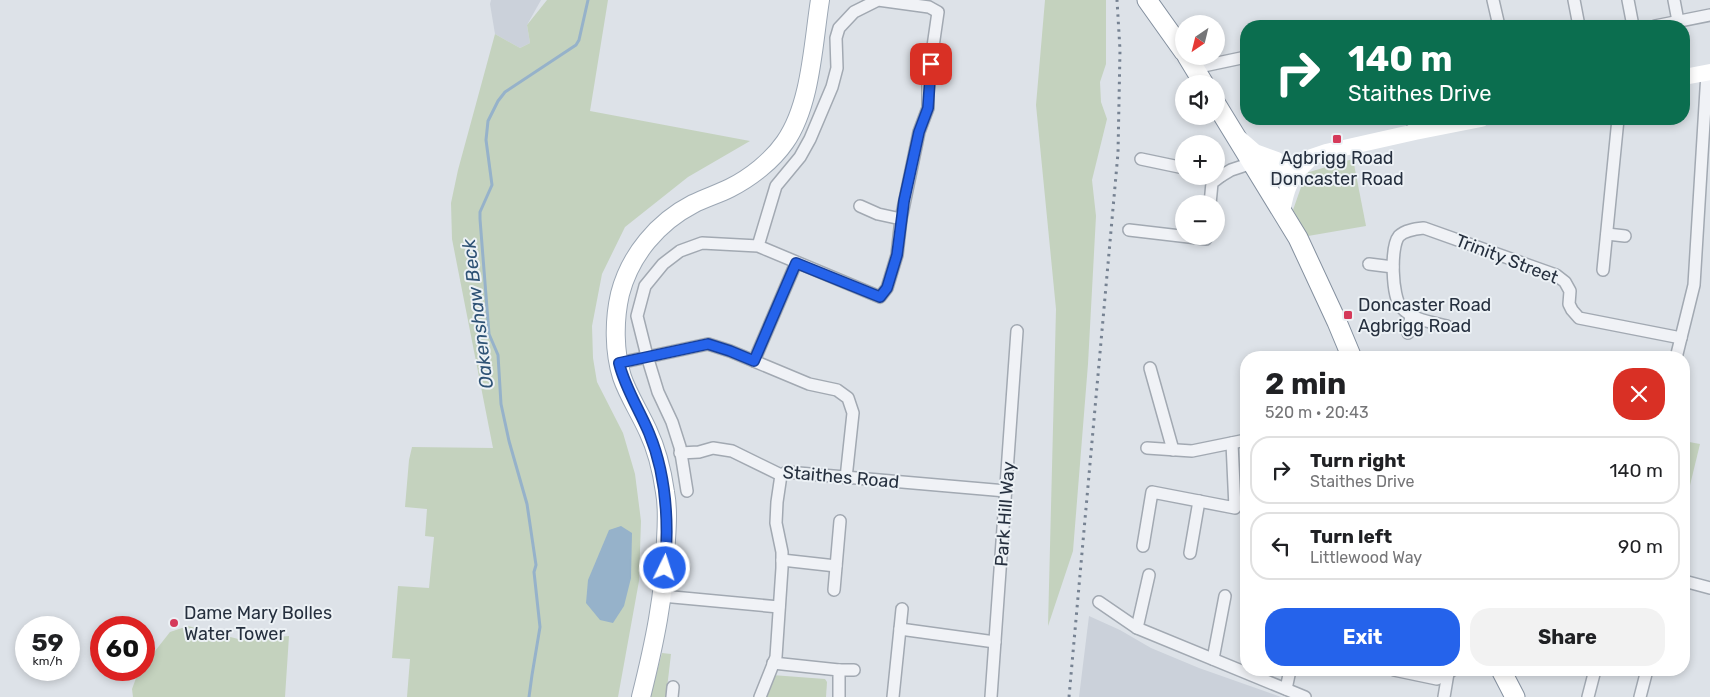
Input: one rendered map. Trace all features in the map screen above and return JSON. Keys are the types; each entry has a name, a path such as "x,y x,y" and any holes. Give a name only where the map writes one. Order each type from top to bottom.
{"highway":[{"path":"1147,0 1175,39"},
{"path":"1225,118 1298,238 1349,351"},
{"path":"1504,676 1515,697"}],"main road":[{"path":"641,697 658,623 662,596 666,554 666,493 658,458 649,433 623,378 619,363 617,309 624,281 638,253 656,230 667,220 693,204 731,188 747,178 785,142 804,96 820,0"},
{"path":"1690,76 1709,72"},
{"path":"1252,163 1263,169 1273,170 1414,125"},
{"path":"1235,134 1255,152 1278,160"},
{"path":"1252,163 1313,156"},
{"path":"1282,213 1285,194 1290,182 1295,173 1313,156"}],"street":[{"path":"687,491 672,422 658,392 647,356 638,311 645,286 663,264 680,251 702,243 758,246 880,297 887,288 897,255 901,219 919,132 928,108 928,82 938,12 929,7 878,0 854,12 839,28 836,38 837,68 832,87 800,157 776,186 758,246"},
{"path":"1493,0 1498,20"},
{"path":"1574,0 1578,20"},
{"path":"1628,0 1631,20"},
{"path":"1674,0 1678,20"},
{"path":"1683,20 1710,15"},
{"path":"1195,69 1240,58"},
{"path":"1678,351 1694,285 1709,72"},
{"path":"1603,270 1617,125"},
{"path":"1141,159 1175,166"},
{"path":"1225,173 1252,163"},
{"path":"860,206 878,214 901,219"},
{"name":"Trinity Street","path":"1412,316 1400,307 1396,299 1393,267 1396,241 1400,235 1413,229 1424,228 1556,275 1565,282 1570,291 1569,304 1579,318 1681,338"},
{"path":"1129,230 1175,235"},
{"path":"1607,234 1625,236"},
{"path":"754,361 796,263"},
{"path":"1369,264 1393,267"},
{"path":"1408,332 1412,316 1447,326"},
{"name":"Park Hill Way","path":"991,697 1018,331"},
{"path":"619,363 708,344 730,351 809,384 837,390 848,398 853,414 846,478"},
{"path":"1150,368 1172,450"},
{"path":"1147,448 1192,451 1240,442"},
{"path":"1142,546 1152,492 1235,508 1232,444"},
{"name":"Staithes Road","path":"680,453 699,452 713,448 732,451 781,475 787,472 1006,491"},
{"path":"760,697 776,657 782,560 776,522 781,475"},
{"path":"1190,554 1199,502"},
{"path":"834,590 840,521"},
{"path":"782,560 836,566"},
{"path":"1137,628 1149,575"},
{"path":"1690,583 1710,588"},
{"path":"662,596 779,607"},
{"path":"1213,659 1225,596"},
{"path":"1099,602 1137,628 1240,670"},
{"path":"893,697 902,609"},
{"path":"900,629 995,642"},
{"path":"773,663 854,670"},
{"path":"838,697 839,670"},
{"path":"1254,676 1306,697"},
{"path":"1286,689 1289,676"},
{"path":"1423,676 1437,679 1442,676"},
{"path":"1444,697 1449,676"},
{"path":"1588,697 1593,676"},
{"path":"1640,697 1645,676"}],"shaded area":[{"path":"491,0 541,0 527,25 530,43 520,48 495,34"},
{"path":"1089,616 1120,630 1151,648 1199,668 1281,697 1079,697"}],"green space":[{"path":"547,0 608,0 590,111 750,141 688,177 625,227 602,274 592,326 593,358 597,382 623,433 635,474 641,521 639,581 618,697 407,697 410,659 392,658 398,586 429,588 434,537 425,536 427,509 405,507 412,447 493,448 452,239 451,203 458,170 495,34 520,48 530,43 527,25"},
{"path":"1045,0 1106,0 1106,64 1100,82 1101,102 1107,119 1092,180 1096,216 1088,364 1073,551 1048,626 1056,309 1036,105"},
{"path":"1353,159 1366,226 1308,236 1293,210 1306,173"},
{"path":"1690,442 1700,444 1690,485"},
{"path":"188,626 242,640 289,636 285,697 133,697 132,689 135,681 155,681 155,651 170,632"},
{"path":"662,653 671,654 666,697 650,697"},
{"path":"772,675 825,679 827,682 826,697 764,697"}],"water":[{"path":"621,526 632,533 631,578 624,606 613,623 600,620 586,603 588,580 609,530"}],"waterway":[{"name":"Oakenshaw Beck","path":"529,697 540,627 534,572 536,565 527,504 509,441 501,404 498,355 489,334 480,219 480,212 492,185 486,140 488,121 505,92 576,45 579,40 588,0"}],"railway":[{"path":"1069,697 1118,153 1120,50 1117,0"}],"place":[{"name":"Agbrigg Road Doncaster Road","path":"1337,139"},
{"name":"Doncaster Road Agbrigg Road","path":"1348,315"},
{"name":"Dame Mary Bolles Water Tower","path":"174,623"}],"route":[{"path":"665,568 666,493 658,458 649,433 623,378 619,363 708,344 754,361 796,263 880,297 887,288 897,255 904,201 919,132 928,108 928,82 931,64"}]}
